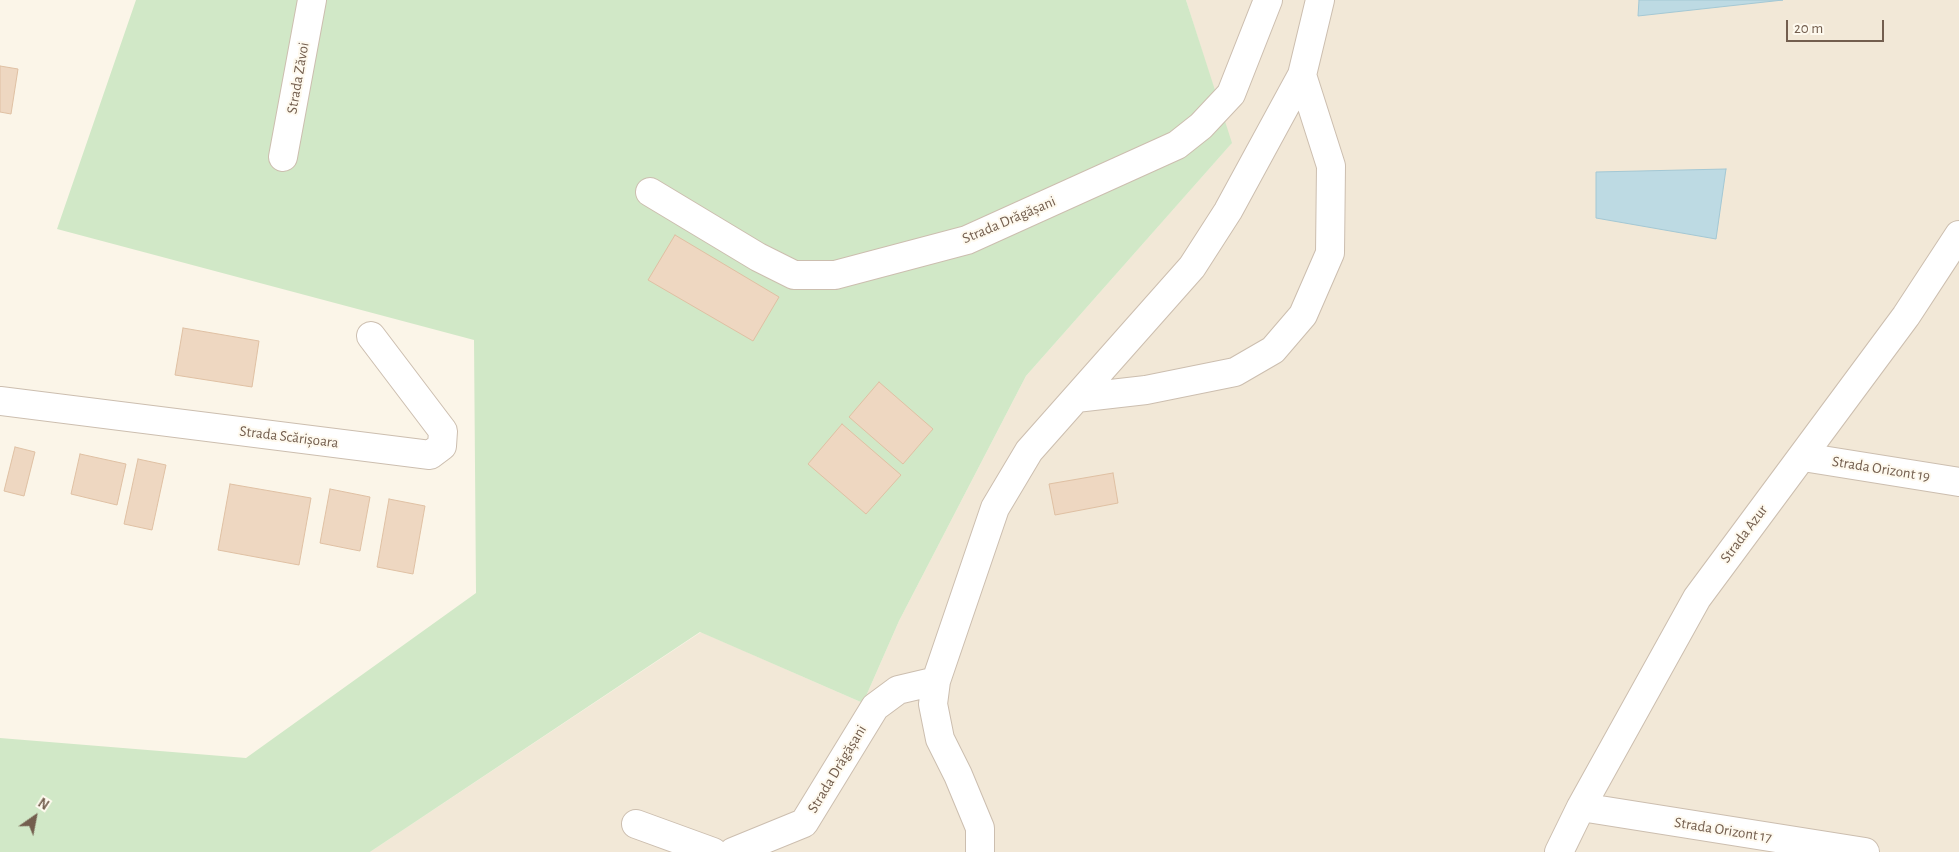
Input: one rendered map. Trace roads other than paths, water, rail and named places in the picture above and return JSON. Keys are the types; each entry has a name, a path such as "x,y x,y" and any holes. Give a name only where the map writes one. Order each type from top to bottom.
{"street":[{"name":"Strada Zăvoi","path":"283,156 312,0"},
{"name":"Strada Drăgășani","path":"650,192 758,257 794,275 835,275 967,240 1177,145 1195,131 1232,94 1268,0"},
{"path":"980,852 980,828 958,775 940,739 933,704 936,681 995,508 1029,451 1192,267 1228,211 1302,75 1320,0"},
{"path":"1076,398 1146,390 1235,372 1273,350 1303,315 1330,253 1331,166 1302,75"},
{"name":"Strada Azur","path":"1558,852 1697,598 1906,316 1959,235"},
{"name":"Strada Scărișoara","path":"0,401 430,454 442,446 443,430 371,336"},
{"name":"Strada Orizont 19","path":"1803,457 1959,482"},
{"name":"Strada Drăgășani","path":"733,852 804,823 875,707 898,690 936,681"},
{"name":"Strada Orizont 17","path":"1581,807 1865,852"},
{"path":"636,824 713,852"}],"water":[{"path":"1639,0 1783,0 1638,16"},
{"path":"1726,169 1716,239 1596,218 1596,172"}]}
